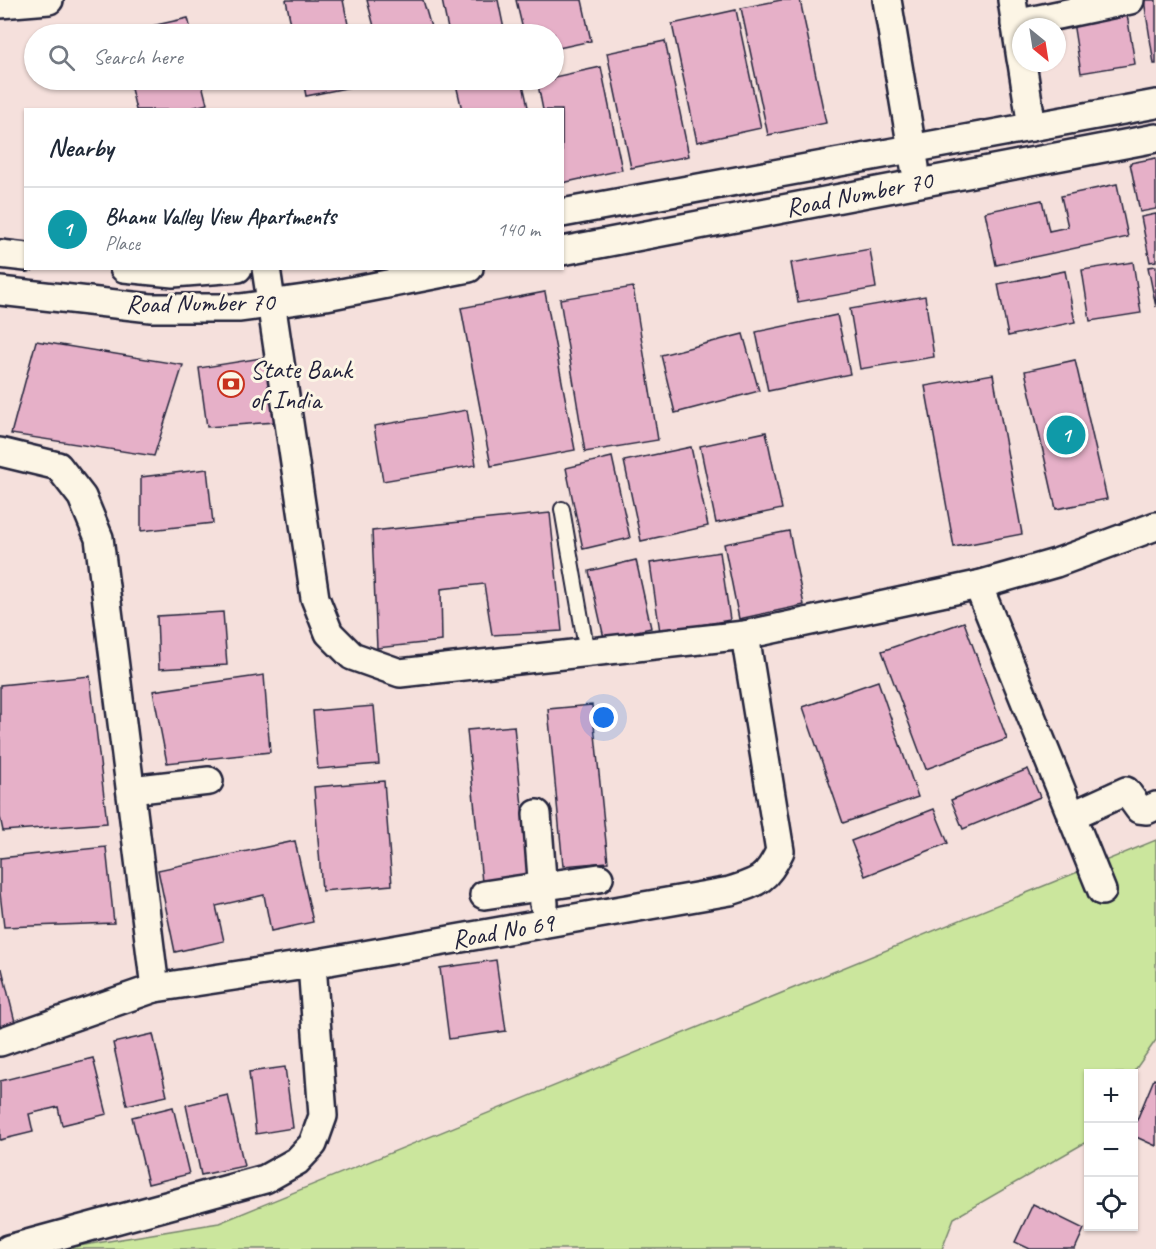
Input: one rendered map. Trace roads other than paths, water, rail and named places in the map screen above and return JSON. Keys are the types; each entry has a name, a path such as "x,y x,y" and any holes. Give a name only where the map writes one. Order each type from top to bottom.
{"street":[{"path":"0,3 6,5 49,0"},
{"path":"887,0 918,183"},
{"path":"1014,12 1130,0"},
{"path":"1023,72 1032,127"},
{"path":"564,213 1156,104"},
{"name":"Road Number 70","path":"564,251 1156,138"},
{"path":"0,254 24,257"},
{"path":"146,270 172,273 212,270"},
{"path":"266,270 315,598 329,633 352,657 400,673 745,635 978,585 1056,563 1156,526"},
{"name":"Road Number 70","path":"0,291 151,308 240,308 458,270"},
{"path":"0,452 58,466 82,497 99,538 155,988"},
{"path":"978,585 1102,891"},
{"name":"Road No 69","path":"0,1042 155,988 312,964 730,891 752,885 770,872 780,851 745,635"},
{"path":"131,790 209,781"},
{"path":"1071,816 1126,792 1139,809 1147,810 1156,806"},
{"path":"537,814 546,923"},
{"path":"496,932 488,894 599,878"},
{"path":"9,1249 265,1179 297,1161 313,1144 323,1116 312,964"}],"lane":[{"path":"562,509 587,653"}],"place":[{"name":"State Bank of India","path":"231,384"},
{"name":"Bhanu Valley View Apartments","path":"1066,435"}]}
